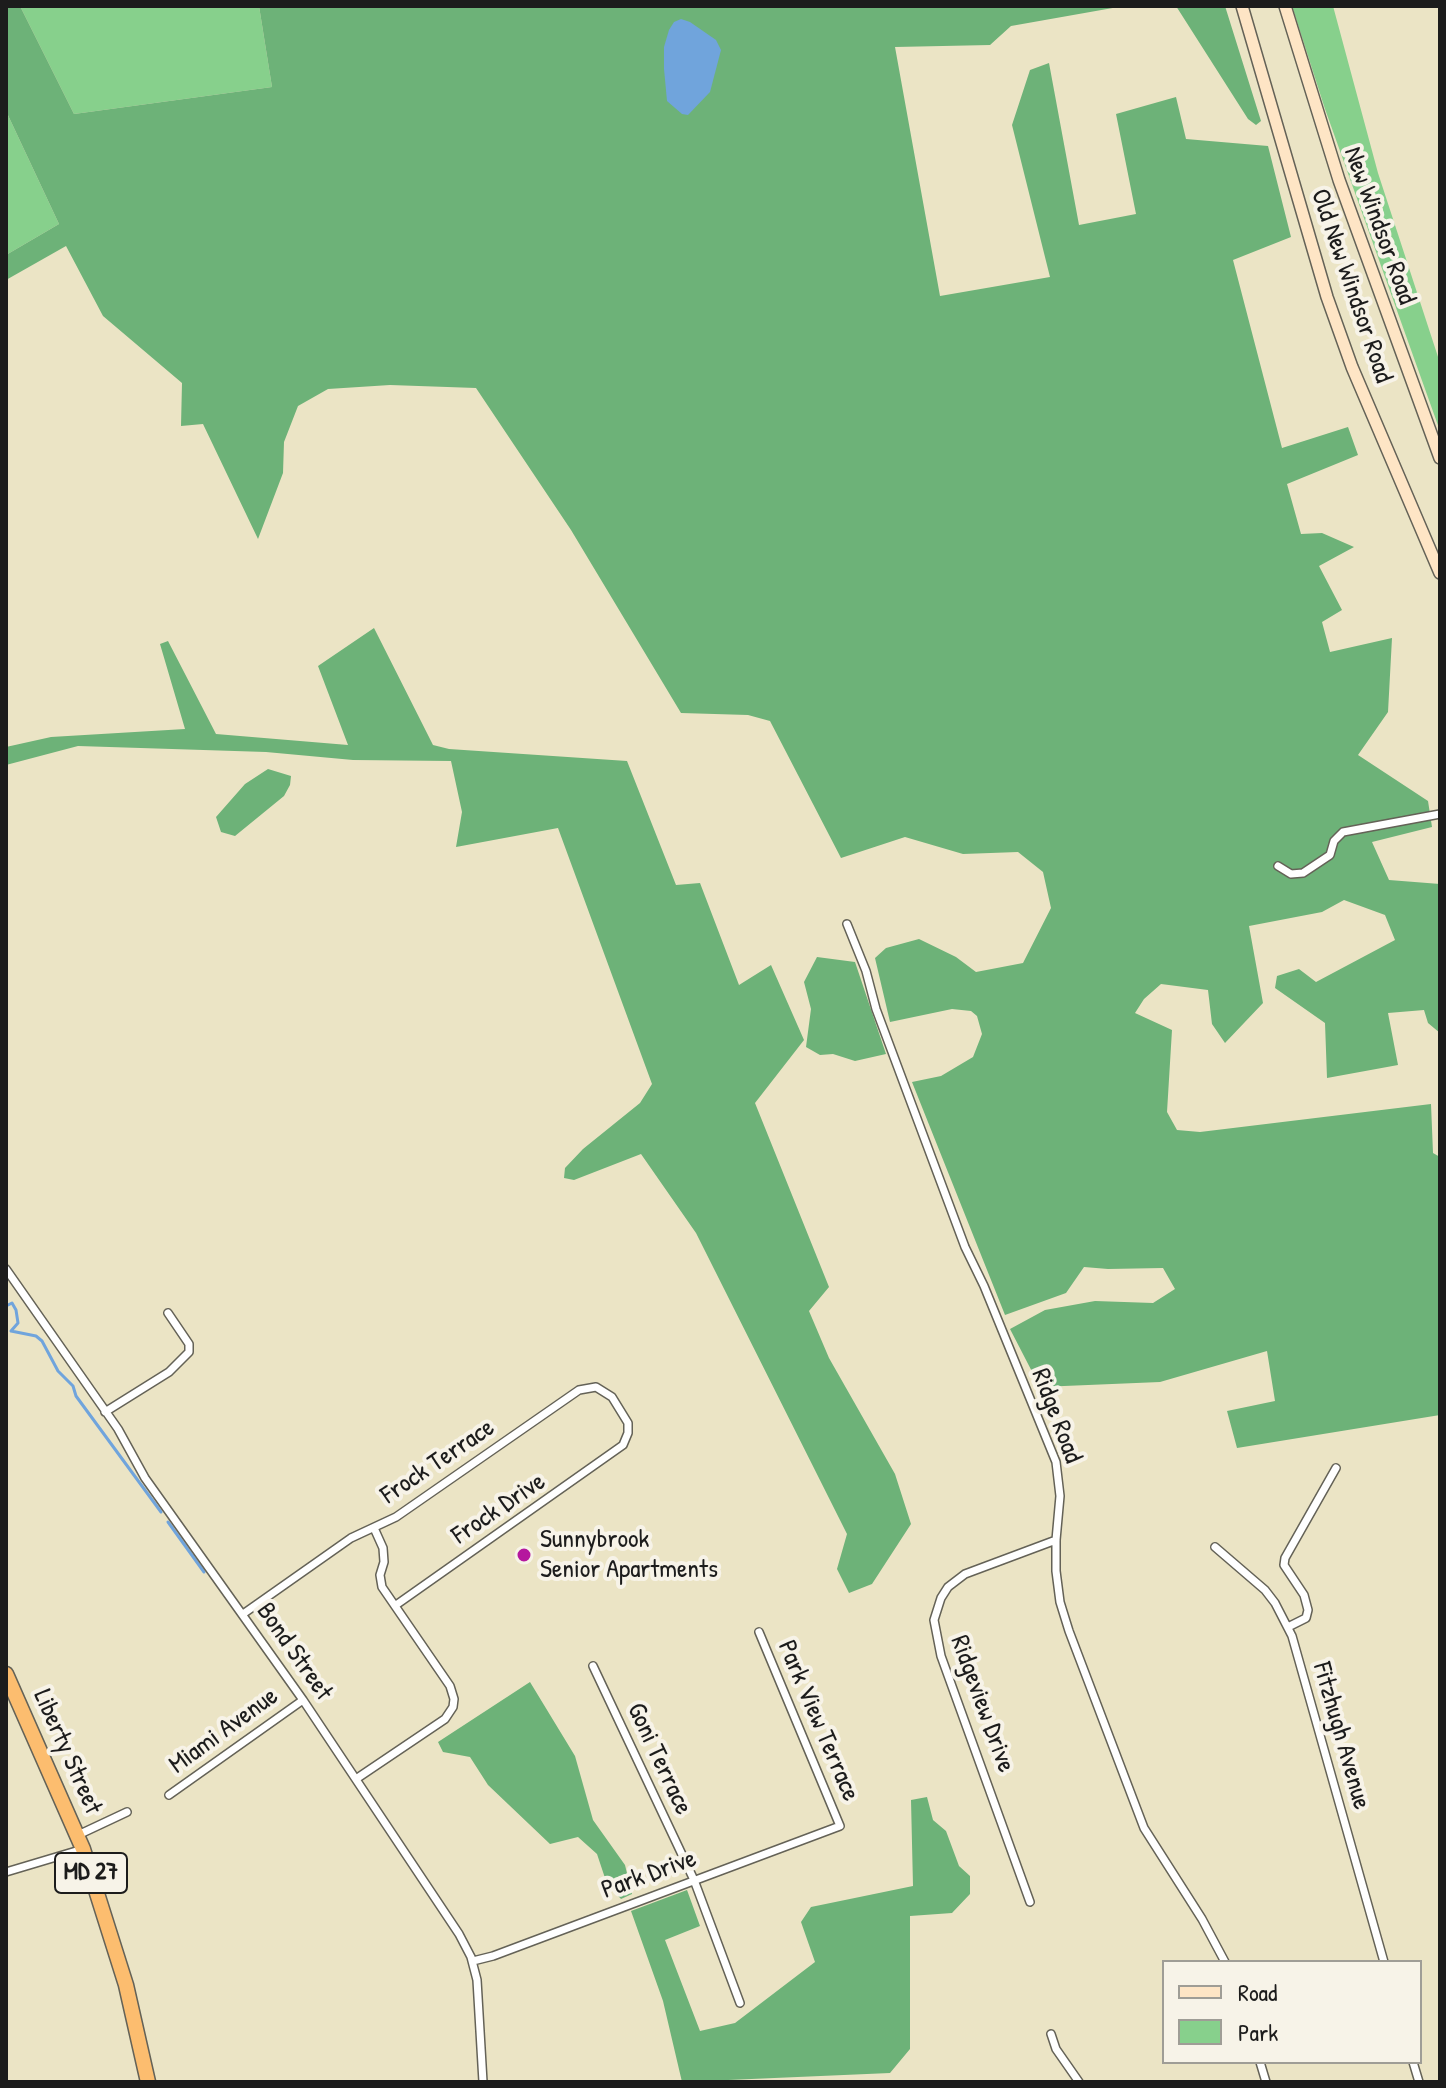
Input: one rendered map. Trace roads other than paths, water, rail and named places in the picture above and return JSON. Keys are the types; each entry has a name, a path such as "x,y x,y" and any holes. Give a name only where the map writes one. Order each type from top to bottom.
{"highway":[{"name":"Liberty Street","path":"6,1674 81,1842 126,1985 148,2082"}],"street":[{"name":"Old New Windsor Road","path":"1242,6 1327,297 1352,367 1440,573"},
{"name":"New Windsor Road","path":"1285,6 1339,180 1440,458"},
{"path":"1278,866 1291,874 1303,873 1330,855 1334,841 1343,832 1440,814"},
{"name":"Ridge Road","path":"847,924 965,1247 1056,1462 1060,1496 1056,1540 1058,1587 1066,1622 1136,1809 1152,1843 1202,1919 1224,1960"},
{"name":"Bond Street","path":"6,1269 118,1429 145,1478 303,1700 441,1904 473,1961 479,1993 483,2082"},
{"path":"105,1412 169,1372 189,1352 189,1344 168,1313"},
{"name":"Frock Terrace","path":"243,1614 351,1538 396,1517 584,1388 596,1387 607,1392 624,1414 629,1428 623,1445"},
{"name":"Frock Drive","path":"396,1605 623,1445"},
{"path":"1288,1627 1306,1618 1308,1610 1304,1595 1284,1565 1285,1558 1336,1468"},
{"path":"356,1779 445,1719 453,1707 450,1686 381,1583 384,1555 374,1528"},
{"name":"Ridgeview Drive","path":"1030,1902 941,1656 934,1620 948,1587 965,1574 1056,1540"},
{"name":"Fitzhugh Avenue","path":"1215,1547 1265,1590 1288,1627 1383,1960"},
{"name":"Park View Terrace","path":"759,1632 840,1826"},
{"name":"Goni Terrace","path":"593,1666 694,1880 740,2003"},
{"name":"Miami Avenue","path":"169,1795 303,1700"},
{"path":"6,1872 81,1842 127,1812"},
{"name":"Park Drive","path":"473,1961 840,1826"},
{"path":"1051,2034 1056,2049 1079,2082"}],"water":[{"path":"681,19 716,40 721,50 710,92 688,115 682,114 667,101 664,69 664,47 669,30 674,22"}],"waterway":[{"path":"6,1306 12,1303 16,1310 18,1323 11,1331 36,1336 42,1341 58,1371 73,1386 76,1396 161,1512"},
{"path":"168,1522 204,1572"}],"place":[{"name":"Sunnybrook Senior Apartments","path":"524,1555"}]}
